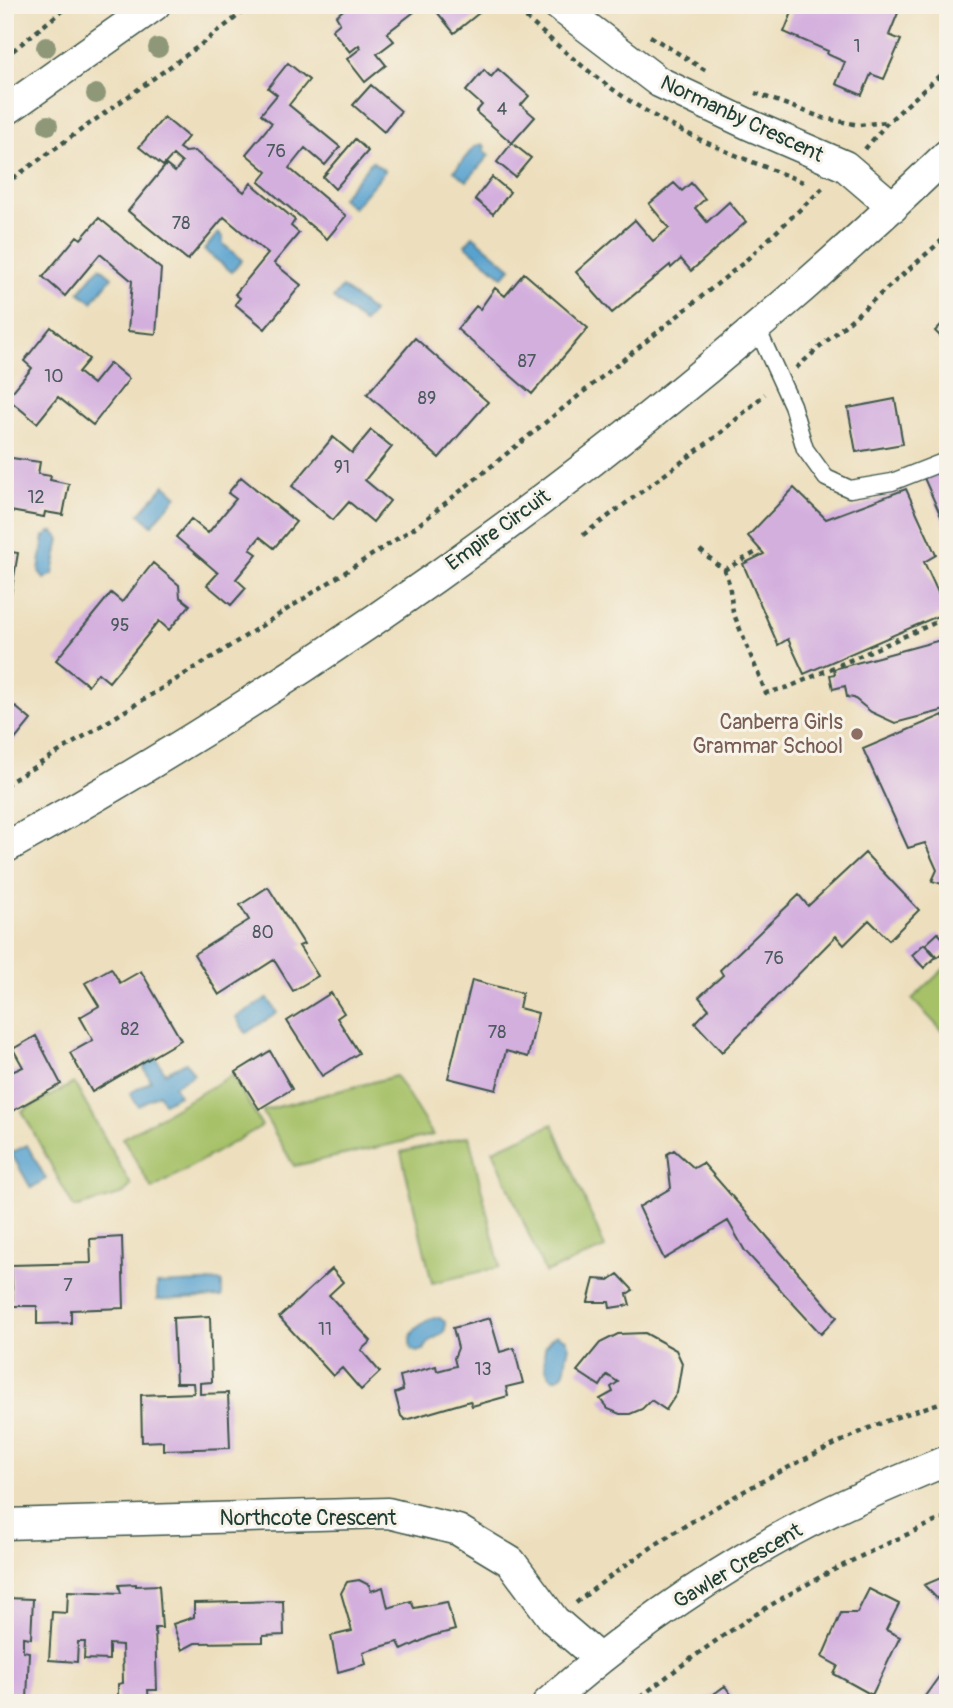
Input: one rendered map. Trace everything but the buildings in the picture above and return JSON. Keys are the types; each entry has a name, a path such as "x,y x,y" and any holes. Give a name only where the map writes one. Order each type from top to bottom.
{"street":[{"path":"5,111 156,5"},
{"name":"Normanby Crescent","path":"558,5 659,82 845,166 893,207"},
{"name":"Empire Circuit","path":"5,848 198,736 298,673 498,532 644,420 756,326 893,207 948,154"},
{"name":"Gawler Crescent","path":"548,1703 598,1658 701,1585 794,1530 948,1460"},
{"name":"Northcote Crescent","path":"5,1524 388,1513 458,1530 511,1562 554,1620 598,1658"}],"lane":[{"path":"756,326 792,405 805,449 826,478 850,489 892,482 948,460"}],"path":[{"path":"5,57 69,5"},
{"path":"5,184 252,5"},
{"path":"639,29 714,75"},
{"path":"5,785 219,653 417,526 742,264 871,144 888,122 948,68"},
{"path":"749,90 823,118 859,125 888,122"},
{"path":"700,550 724,570 729,583 733,612 766,693 789,687 948,617"},
{"path":"724,570 760,550"},
{"path":"554,1620 618,1569 740,1493 865,1430 948,1400"},
{"path":"633,1703 716,1641 787,1595 876,1548 948,1516"}],"green space":[{"path":"948,965 948,1037 912,999"},
{"path":"232,1075 262,1126 152,1189 123,1138"},
{"path":"396,1076 433,1135 294,1166 262,1111"},
{"path":"74,1083 131,1185 123,1194 74,1208 22,1111"},
{"path":"553,1124 605,1248 545,1273 493,1150"},
{"path":"469,1136 500,1267 432,1283 401,1152"}],"water":[{"path":"482,144 485,147 483,150 489,155 467,181 454,171 475,146"},
{"path":"372,161 385,171 353,208 341,198"},
{"path":"218,233 223,237 223,244 242,260 232,272 204,250"},
{"path":"473,236 511,268 503,277 465,245"},
{"path":"100,267 112,277 92,302 79,292"},
{"path":"342,287 373,312 364,323 333,298"},
{"path":"165,485 177,496 152,525 139,514"},
{"path":"54,532 60,539 53,574 44,579 39,571 44,536"},
{"path":"268,998 277,1013 246,1033 236,1017"},
{"path":"156,1058 165,1073 186,1062 194,1074 174,1086 179,1095 164,1103 159,1094 138,1106 130,1093 151,1081 143,1066"},
{"path":"27,1145 46,1179 31,1188 11,1153"},
{"path":"222,1281 222,1297 157,1300 157,1284"},
{"path":"434,1317 445,1322 445,1330 424,1350 412,1350 412,1334"},
{"path":"557,1335 566,1339 569,1348 564,1372 553,1379 546,1368 544,1355 551,1338"}],"place":[{"name":"Canberra Girls Grammar School","path":"857,734"}]}
